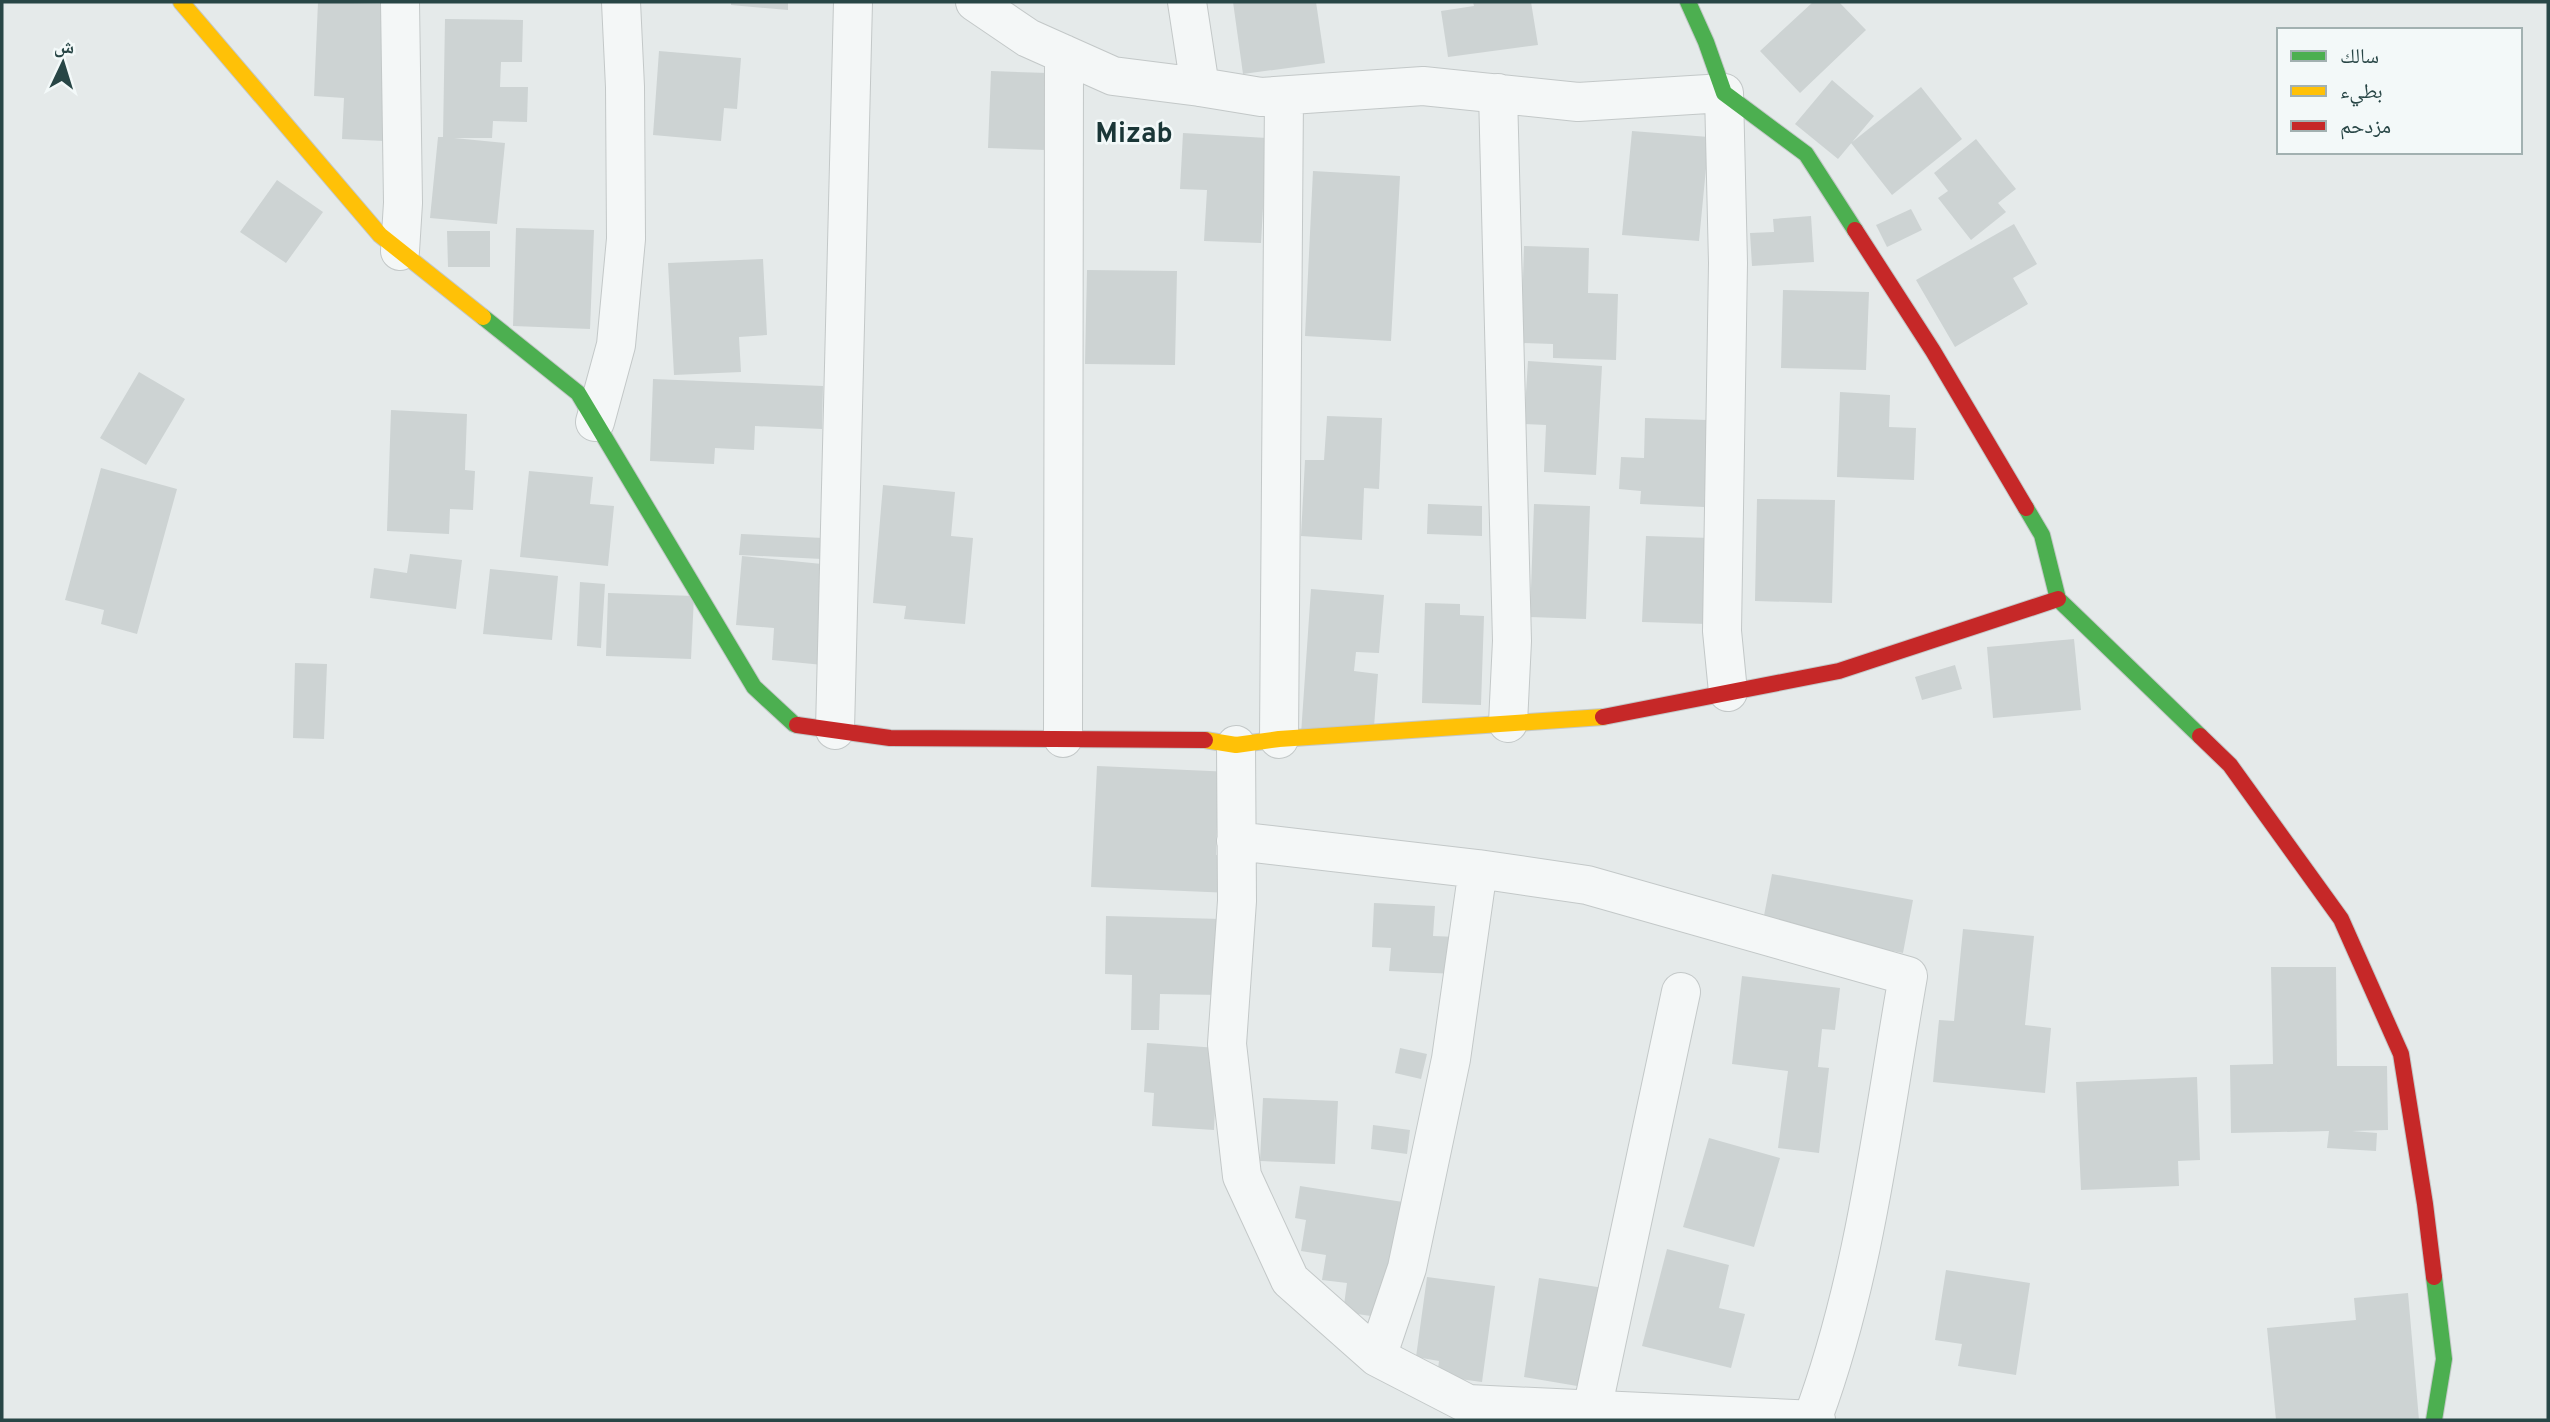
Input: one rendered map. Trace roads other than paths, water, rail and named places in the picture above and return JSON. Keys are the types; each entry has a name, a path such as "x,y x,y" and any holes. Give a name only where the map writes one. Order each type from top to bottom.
{"street":[{"path":"181,2 380,235 578,393 754,687 794,724 890,738 1198,739 1236,745 1279,739 1602,716 1839,671 2058,599"},
{"path":"400,2 403,202 400,251"},
{"path":"595,422 617,345 626,239 625,88 621,2"},
{"path":"835,730 853,2"},
{"path":"975,2 1028,38 1114,76 1261,97 1423,86 1578,102 1724,93 1807,154 1933,351 2042,534 2058,599 2230,765 2341,919 2401,1054 2425,1204 2444,1359 2434,1420"},
{"path":"1187,2 1200,87"},
{"path":"1688,2 1724,93 1728,263 1722,631 1728,692"},
{"path":"1063,738 1064,54"},
{"path":"1498,93 1513,641 1508,723"},
{"path":"1279,739 1284,96"},
{"path":"1236,745 1236,841 1237,901 1227,1044 1242,1176 1290,1280 1377,1357 1468,1404 1814,1420 1827,1380 1861,1242 1908,976 1587,884 1236,841"},
{"path":"1377,1357 1407,1268 1451,1059 1478,869"},
{"path":"1592,1410 1681,992"}],"district":[{"name":"Mizab","path":"1134,132"}]}
